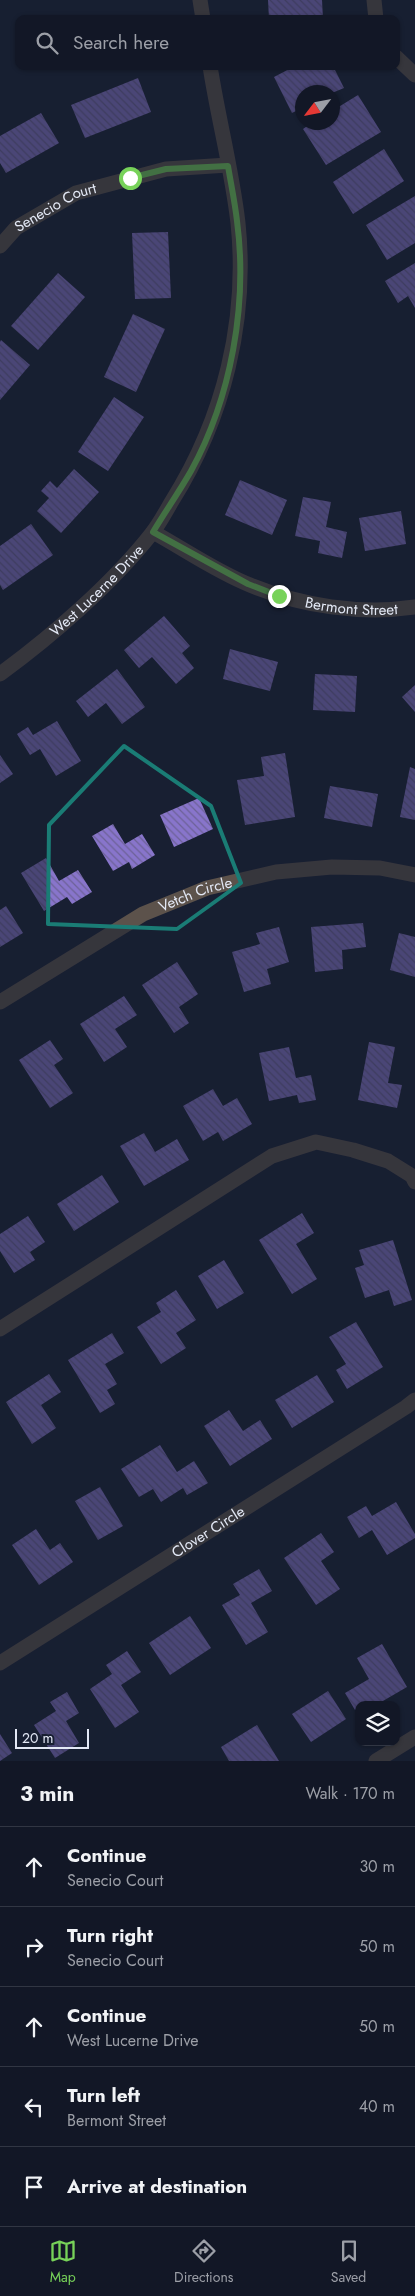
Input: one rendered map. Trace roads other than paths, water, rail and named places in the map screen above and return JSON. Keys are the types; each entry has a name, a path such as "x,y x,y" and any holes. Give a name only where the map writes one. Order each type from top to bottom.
{"street":[{"path":"200,0 202,15"},
{"path":"374,0 376,15"},
{"path":"400,60 415,73"},
{"path":"211,70 228,166"},
{"name":"Senecio Court","path":"0,246 16,228 76,194 166,169 228,166"},
{"name":"West Lucerne Drive","path":"0,674 38,646 117,572 153,532 191,470 216,413 232,354 240,280 238,222 228,166"},
{"name":"Bermont Street","path":"153,532 248,584 279,596 348,609 399,609 415,607"},
{"name":"Vetch Circle","path":"0,1002 142,914 208,888 276,872 332,867 380,868 415,875"},
{"path":"0,1328 272,1156 316,1142 353,1150 388,1161 412,1176 415,1182"},
{"name":"Clover Circle","path":"0,1663 406,1408 415,1400"},
{"path":"376,1761 415,1737"}]}
